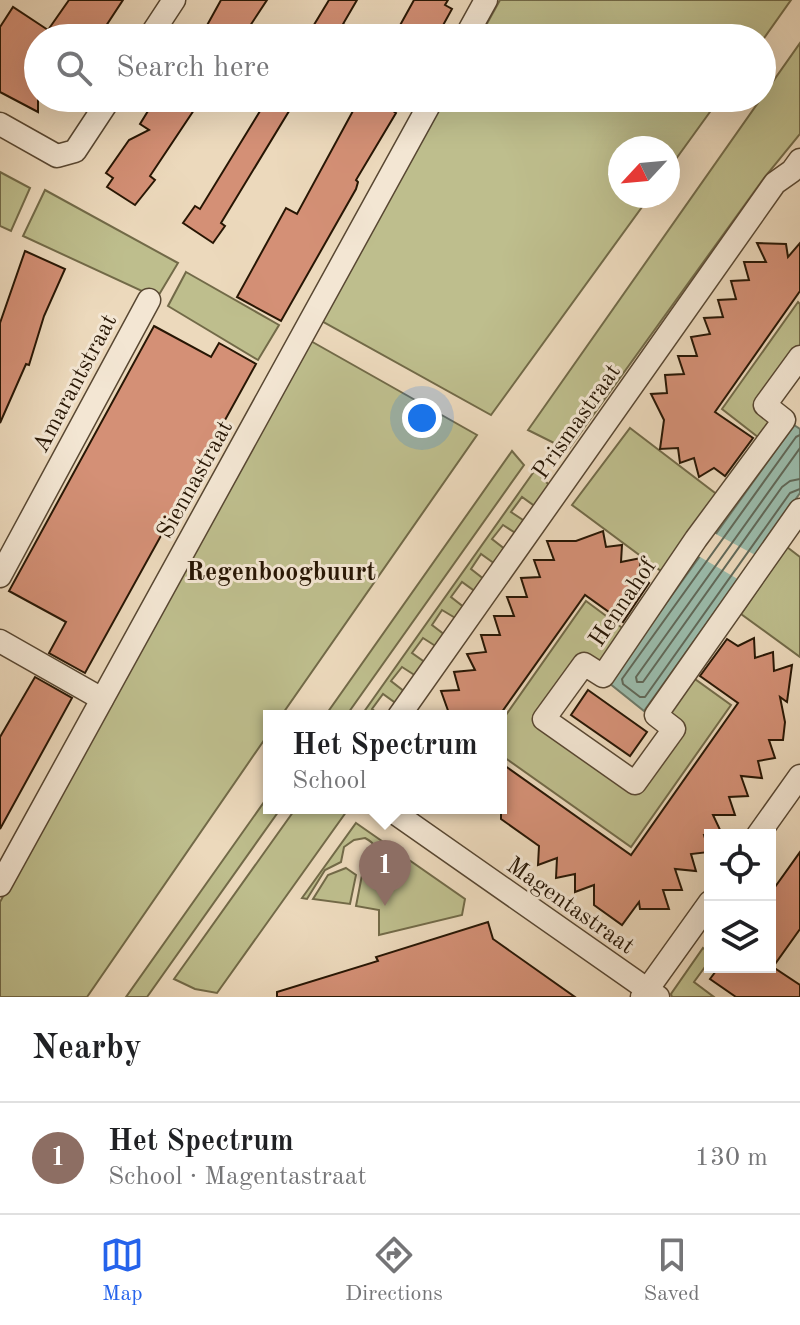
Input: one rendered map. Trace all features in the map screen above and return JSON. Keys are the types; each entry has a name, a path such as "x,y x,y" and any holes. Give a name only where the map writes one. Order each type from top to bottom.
{"street":[{"path":"158,24 174,0"},
{"path":"473,24 486,0"},
{"path":"0,124 57,156 75,151 101,112"},
{"name":"Siennastraat","path":"0,885 425,112"},
{"name":"Prismastraat","path":"403,710 775,183 797,169"},
{"name":"Amarantstraat","path":"0,576 149,300"},
{"name":"Hennahof","path":"800,357 765,405 784,420 696,539 603,676 584,664 544,719 635,783 674,729 656,715 800,510"},
{"path":"0,641 102,699"},
{"path":"763,829 797,786"},
{"name":"Magentastraat","path":"396,814 649,994"},
{"path":"649,994 704,911"}],"green space":[{"path":"500,0 791,0 774,24 487,24"},
{"path":"800,43 800,134 764,178 568,450 528,430 752,112 776,112 776,77"},
{"path":"437,112 710,112 680,153 680,136 608,136 608,208 641,208 491,415 320,320"},
{"path":"0,172 30,188 11,231 0,226"},
{"path":"45,190 178,263 157,298 23,236"},
{"path":"186,272 279,325 258,360 168,306"},
{"path":"798,302 800,357 765,405 784,420 767,444 722,409"},
{"path":"309,340 477,435 285,710 263,710 263,742 87,997 0,997 0,902"},
{"path":"630,428 719,496 665,574 572,505"},
{"path":"512,451 524,465 350,710 329,710"},
{"path":"535,470 550,486 536,507 522,497 511,512 526,522 517,534 503,525 492,539 506,550 495,564 481,554 471,569 485,580 476,592 462,582 451,597 465,608 457,619 442,610 432,625 445,635 437,647 423,638 412,653 426,663 416,676 402,667 391,681 405,692 397,704 383,694 373,710 365,710"},
{"path":"787,547 800,557 800,657 741,614"},
{"path":"586,601 625,630 599,666 536,722 634,793 666,714 692,677 731,705 631,847 507,759 507,713"},
{"path":"263,803 263,814 277,814 147,997 126,997"},
{"path":"292,814 345,814 217,993 195,989 174,979"},
{"path":"356,823 465,899 462,915 379,935 379,910 356,906 362,875 370,872 379,862 376,847 365,838 354,840 344,847 341,862 325,870 307,899 302,898"},
{"path":"346,868 356,875 350,904 313,899 328,875"},
{"path":"703,948 704,968 694,982 714,997 672,997 671,994"}],"water":[{"path":"794,425 800,429 800,493 644,711 609,683"}],"pier":[{"path":"712,532 759,557 741,581 695,554"}],"building":[{"path":"69,0 123,0 107,24 52,24"},
{"path":"221,0 267,0 251,24 208,24"},
{"path":"329,0 357,0 343,24 314,24"},
{"path":"414,0 448,0 445,5 452,9 444,24 401,24"},
{"path":"13,7 39,24 24,24 24,105 0,92 0,27"},
{"path":"147,112 193,112 150,176 155,180 135,205 107,187 113,178 106,173 129,140 149,130 140,124"},
{"path":"259,112 288,112 221,223 225,226 213,243 183,223 195,206 200,209"},
{"path":"352,112 396,113 356,180 356,189 281,321 237,297 286,208 297,214"},
{"path":"757,243 786,244 788,257 800,243 800,291 715,412 753,438 725,476 714,468 699,477 694,458 680,463 678,448 660,449 664,420 651,394 667,393 665,375 684,374 678,356 697,356 691,337 710,334 704,318 723,317 718,300 736,299 731,281 749,280 744,262 766,262"},
{"path":"25,251 65,269 44,316 29,365 26,364 0,423 0,323"},
{"path":"154,326 211,357 219,343 256,364 85,673 49,653 66,622 9,591"},
{"path":"603,531 606,547 622,545 621,562 641,558 639,576 649,583 623,622 585,595 503,710 448,710 441,691 459,690 454,672 475,670 467,654 486,652 481,635 500,635 494,616 514,616 507,597 527,597 521,578 540,577 534,560 554,560 547,541 576,541"},
{"path":"754,638 755,658 773,652 774,671 792,665 787,702 780,697 785,722 783,740 769,740 775,758 758,761 762,778 741,776 748,796 729,797 735,815 713,815 720,829 704,829 704,853 691,854 696,871 675,869 682,890 663,890 669,909 640,909 639,902 622,925 594,905 594,885 575,892 575,874 556,878 557,858 538,865 539,846 501,819 501,814 507,814 507,767 631,855 738,703 700,676 727,639 738,646"},
{"path":"35,677 72,698 0,829 0,737"},
{"path":"588,690 647,732 630,756 571,715"},
{"path":"800,852 800,929 776,963 776,901 776,886"},
{"path":"488,922 493,939 575,997 277,997 277,992"},
{"path":"776,969 800,985 800,997 736,997 710,979 714,973 776,973"}],"place":[{"name":"Het Spectrum","path":"385,906"}],"district":[{"name":"Regenboogbuurt","path":"281,571"}]}
